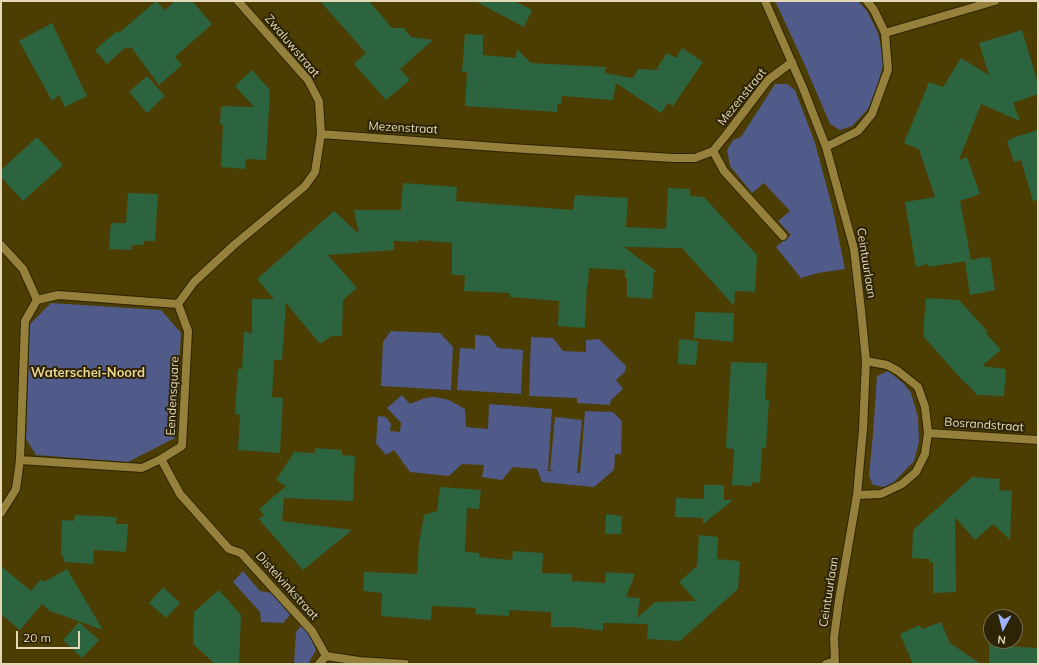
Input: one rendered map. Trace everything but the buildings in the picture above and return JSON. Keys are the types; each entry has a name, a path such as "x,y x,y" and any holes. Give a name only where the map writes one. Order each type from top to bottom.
{"street":[{"name":"Zwaluwstraat","path":"238,1 308,80 319,101 321,134"},
{"name":"Ceintuurlaan","path":"765,1 792,62 826,147 854,248 866,362 863,429 857,495 834,638 836,662 826,664"},
{"path":"826,147 858,131 872,114 888,70 885,33 874,10 867,1"},
{"path":"885,33 995,1"},
{"name":"Mezenstraat","path":"321,134 360,138 695,158 713,151 768,80 792,62"},
{"path":"1,513 16,489 20,460 25,321 37,300 58,295 178,304 194,282 234,245 305,186 315,172 321,134"},
{"path":"713,151 724,171 782,236"},
{"path":"1,245 23,269 37,300"},
{"name":"Eendensquare","path":"20,460 142,468 162,459 182,446 188,331 178,304"},
{"path":"857,495 881,494 902,484 916,472 925,454 928,433 925,407 918,387 898,371 887,366 866,362"},
{"name":"Bosrandstraat","path":"928,433 1038,440"},
{"name":"Distelvinkstraat","path":"162,459 180,494 229,549 241,553 312,630 326,656"},
{"path":"319,664 326,656 359,661 405,664"}],"shaded area":[{"path":"775,1 858,1 867,11 878,33 884,62 877,87 868,109 852,126 840,130 830,124"},
{"path":"775,84 787,84 795,90 815,143 833,210 845,269 818,273 801,278 776,247 791,235 778,221 790,211 764,183 752,193 730,166 727,150 733,140 741,137"},
{"path":"51,303 161,310 181,333 175,438 128,462 36,455 26,439 30,324"},
{"path":"391,331 440,333 453,347 451,390 381,386 383,342"},
{"path":"475,335 489,336 498,348 523,350 521,394 457,390 460,348 475,349"},
{"path":"531,337 553,338 563,351 586,352 586,340 599,339 626,366 625,372 616,380 623,389 611,400 610,405 577,403 577,398 529,396"},
{"path":"888,371 903,383 911,393 918,417 919,442 914,461 894,482 885,487 873,485 869,476 877,376"},
{"path":"402,395 410,404 425,398 435,397 449,400 465,409 466,427 488,429 489,404 552,409 548,471 556,471 550,470 555,417 582,420 577,473 580,473 585,411 613,412 622,421 621,454 615,454 614,470 594,487 542,482 537,469 513,467 502,480 482,477 484,465 462,464 449,476 410,472 394,450 386,455 376,443 378,416 386,417 391,424 390,431 400,432 401,423 387,408"},
{"path":"243,571 260,591 272,593 290,615 283,623 261,622 260,612 233,582"},
{"path":"301,626 309,633 316,650 308,664 294,664 296,632"}],"district":[{"name":"Waterschei-Noord","path":"88,373"}]}
